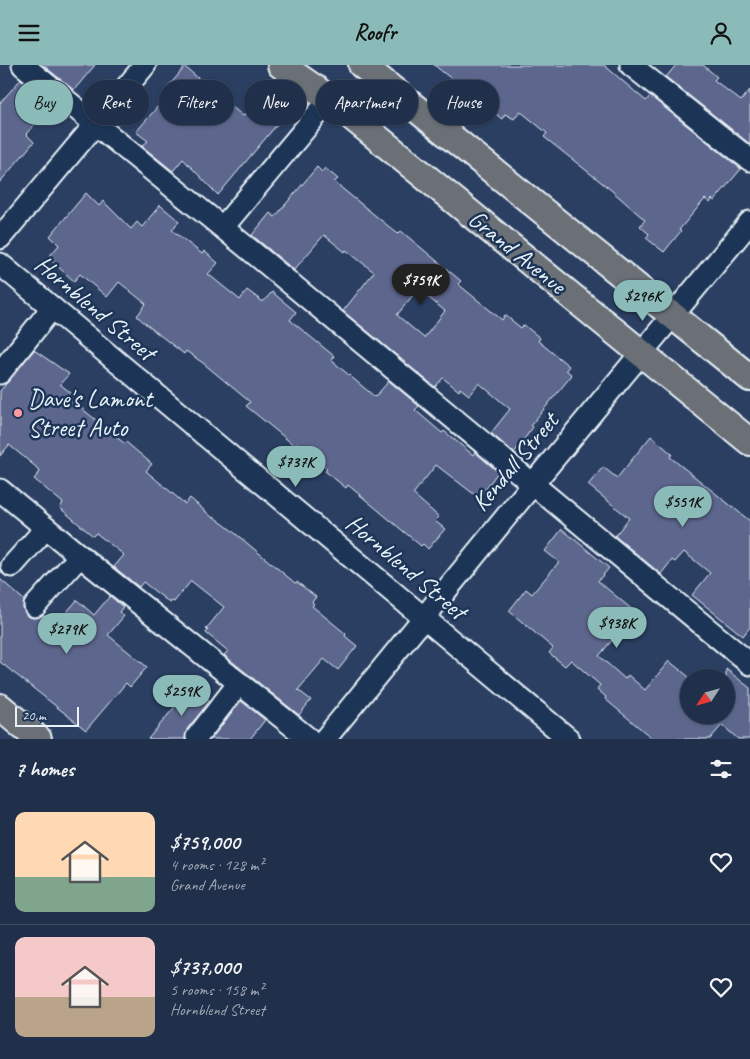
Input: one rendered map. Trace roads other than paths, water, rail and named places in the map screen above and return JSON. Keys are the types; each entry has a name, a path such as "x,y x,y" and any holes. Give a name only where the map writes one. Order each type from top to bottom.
{"main road":[{"name":"Grand Avenue","path":"281,65 316,89"},
{"name":"Grand Avenue","path":"362,65 750,378"},
{"name":"Grand Avenue","path":"361,125 750,442"},
{"path":"0,707 38,739"}],"street":[{"path":"23,65 83,114"},
{"path":"132,80 145,65"},
{"path":"631,65 750,160"},
{"path":"223,227 316,116"},
{"path":"0,237 94,125"},
{"path":"96,125 223,227 750,664"},
{"name":"Kendall Street","path":"325,739 423,617 750,222"},
{"name":"Hornblend Street","path":"0,264 569,739"},
{"path":"0,373 52,308"},
{"path":"0,490 309,739"},
{"path":"12,566 46,528"},
{"path":"35,606 80,556"},
{"path":"196,737 239,683"}],"place":[{"name":"Dave's Lamont Street Auto","path":"18,413"}]}
